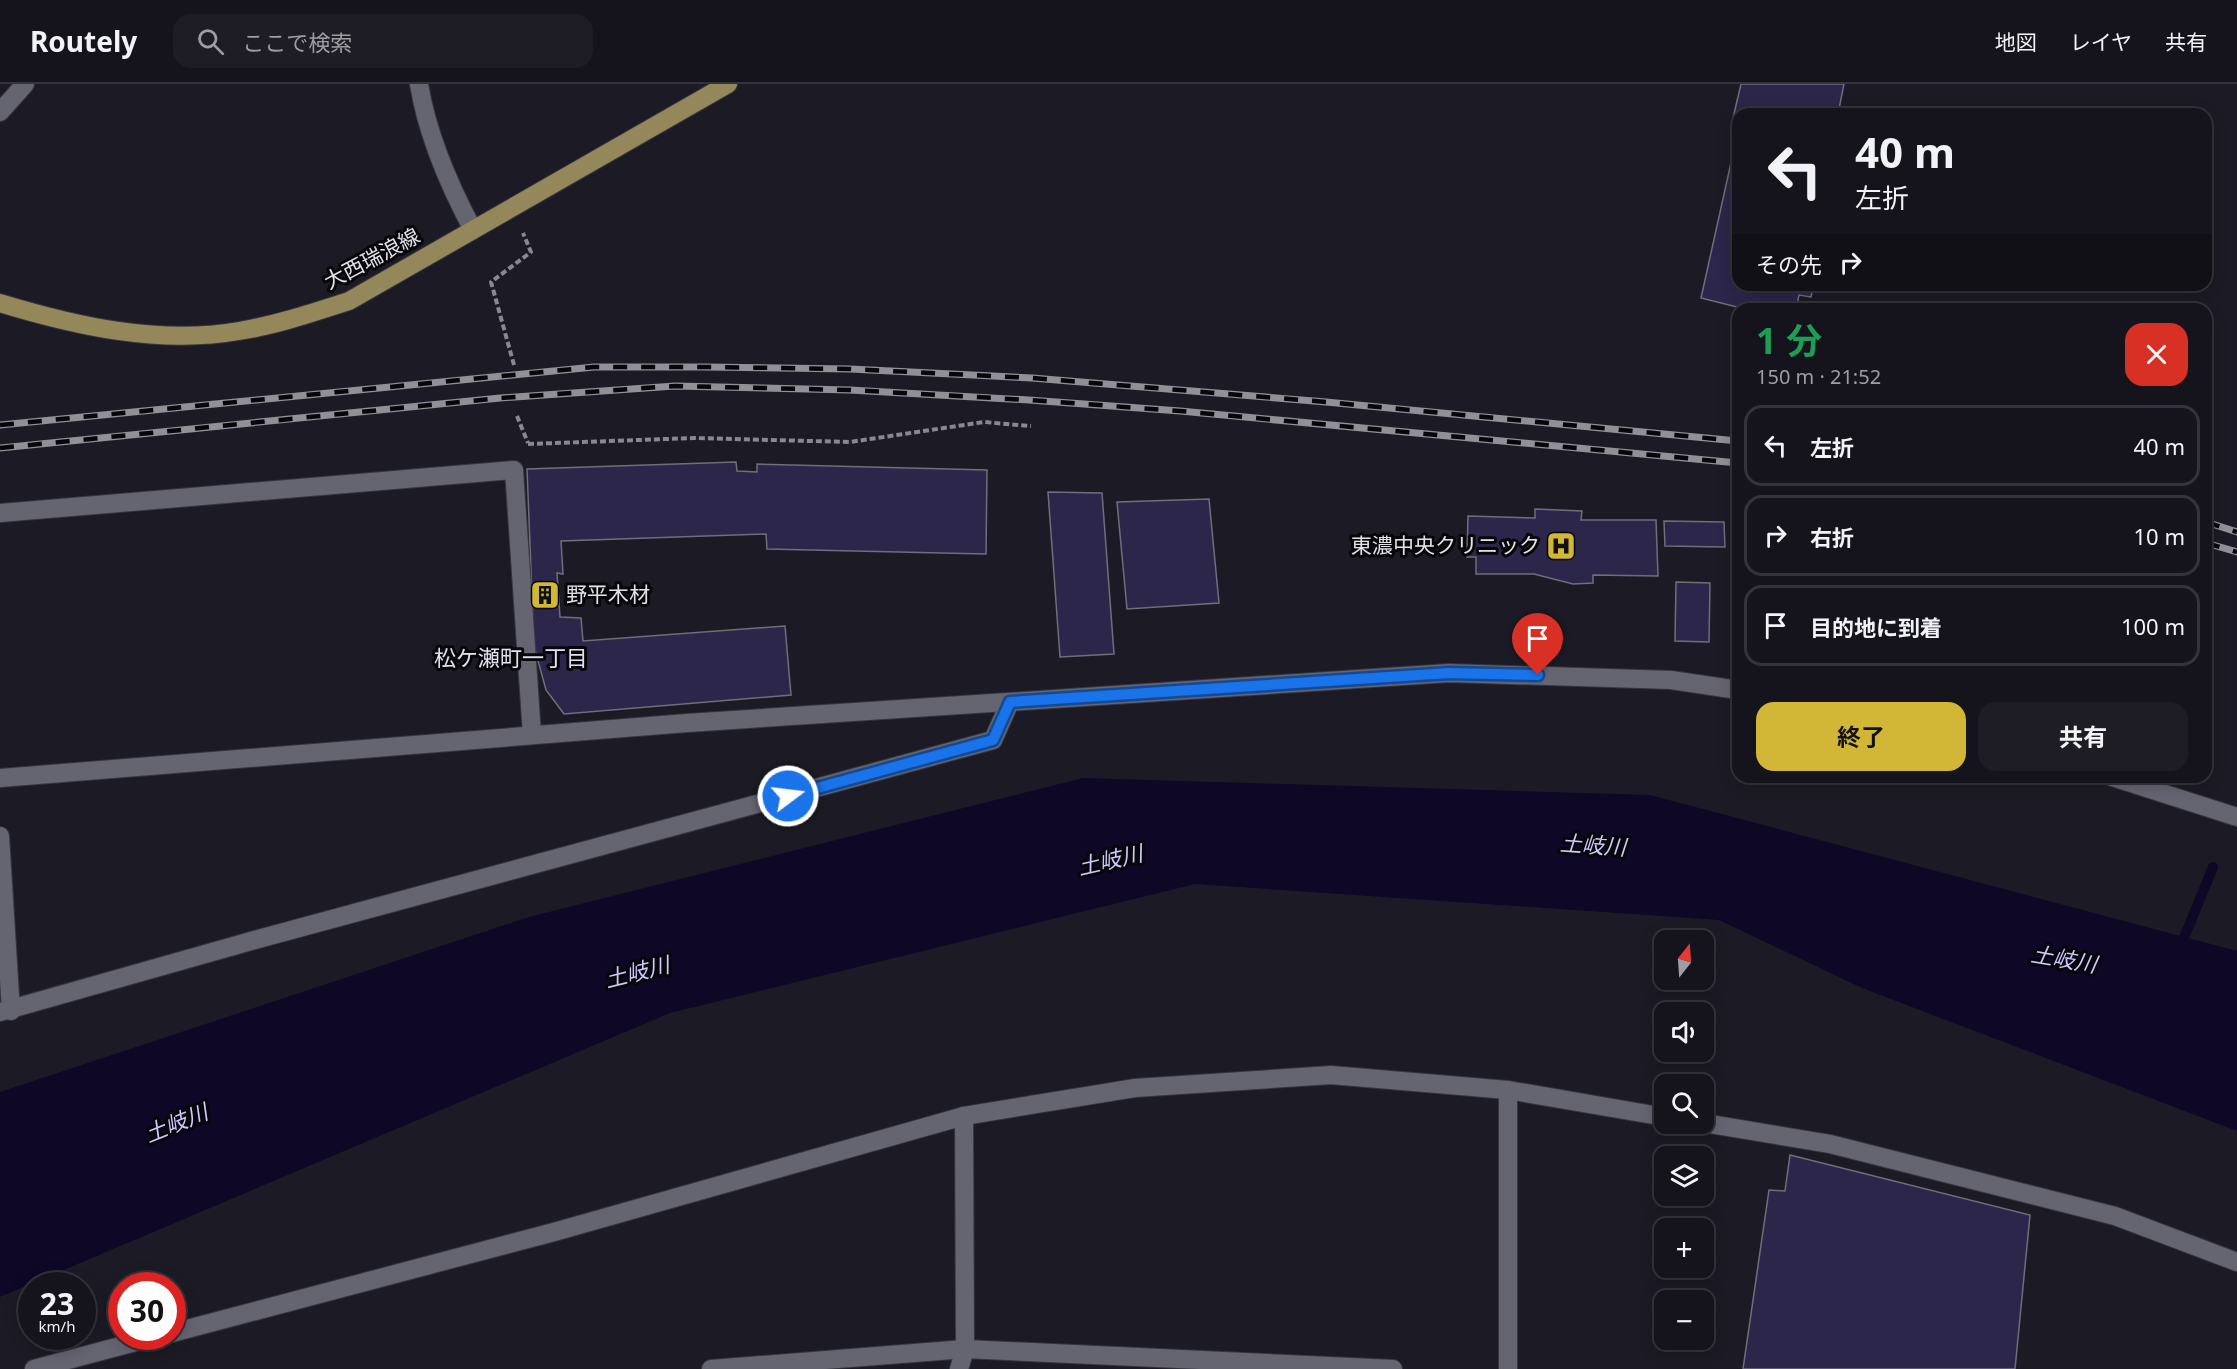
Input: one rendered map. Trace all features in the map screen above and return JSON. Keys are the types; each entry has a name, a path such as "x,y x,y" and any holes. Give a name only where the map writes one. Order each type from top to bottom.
{"main road":[{"name":"大西瑞浪線","path":"0,303 28,312 130,334 183,335 237,332 292,320 349,301 728,84"}],"street":[{"path":"0,112 25,84"},
{"path":"419,84 435,142 458,203 473,230"},
{"path":"0,513 514,470 532,735"},
{"path":"0,778 687,723 1449,673 1671,680 1732,689"},
{"path":"0,836 6,1012 273,935 993,740 1010,702"},
{"path":"2131,783 2237,817"},
{"path":"186,1329 554,1232 963,1116 1135,1088 1331,1075 1508,1090 1654,1115"},
{"path":"1508,1090 1508,1369"},
{"path":"959,1369 965,1349 963,1116"},
{"path":"1714,1125 1830,1144 2104,1213 2237,1262"},
{"path":"34,1369 108,1349"},
{"path":"711,1369 965,1349 1393,1369"}],"path":[{"path":"511,208 531,252 491,282 514,364"},
{"path":"528,444 694,438 850,442 984,422 1031,426"}],"water":[{"name":"土岐川","path":"1083,778 1650,795 2237,951 2237,1131 1862,988 1719,920 1195,884 670,1013 59,1272 18,1272 18,1289 0,1297 0,1092 529,917"}],"building":[{"path":"1741,84 1844,84 1839,108 1735,108"},
{"path":"1732,158 1732,291 1812,291 1811,297 1799,295 1797,303 1732,303 1732,306 1701,298"},
{"name":"野平木材","path":"736,462 737,471 757,472 757,464 987,470 986,554 767,549 766,534 561,541 563,574 557,573 560,617 581,618 583,641 785,626 791,695 564,714 546,690 534,646 527,469"},
{"path":"1048,492 1102,493 1114,654 1060,657"},
{"path":"1209,499 1219,603 1127,609 1117,502"},
{"path":"1535,509 1582,511 1581,520 1656,520 1658,576 1593,575 1593,583 1573,584 1534,574 1476,574 1476,557 1467,557 1468,516 1535,518"},
{"path":"1664,521 1724,522 1725,547 1665,546"},
{"path":"1676,582 1710,583 1709,642 1675,641"},
{"path":"1790,1155 2030,1215 2015,1369 1743,1369 1769,1190 1785,1191"}],"waterway":[{"path":"2179,950 2213,867"}],"railway":[{"path":"0,425 594,367 704,367 850,369 1032,378 1326,402 1732,440"},
{"path":"0,448 500,398 675,386 850,390 1029,400 1180,411 1732,462"},
{"path":"2212,524 2237,532"},
{"path":"2212,545 2237,552"}],"place":[{"name":"東濃中央クリニック","path":"1561,546"},
{"name":"野平木材","path":"545,595"}],"district":[{"name":"松ケ瀬町一丁目","path":"511,658"}],"route":[{"path":"788,796 993,740 1010,702 1449,673 1538,675"}]}
